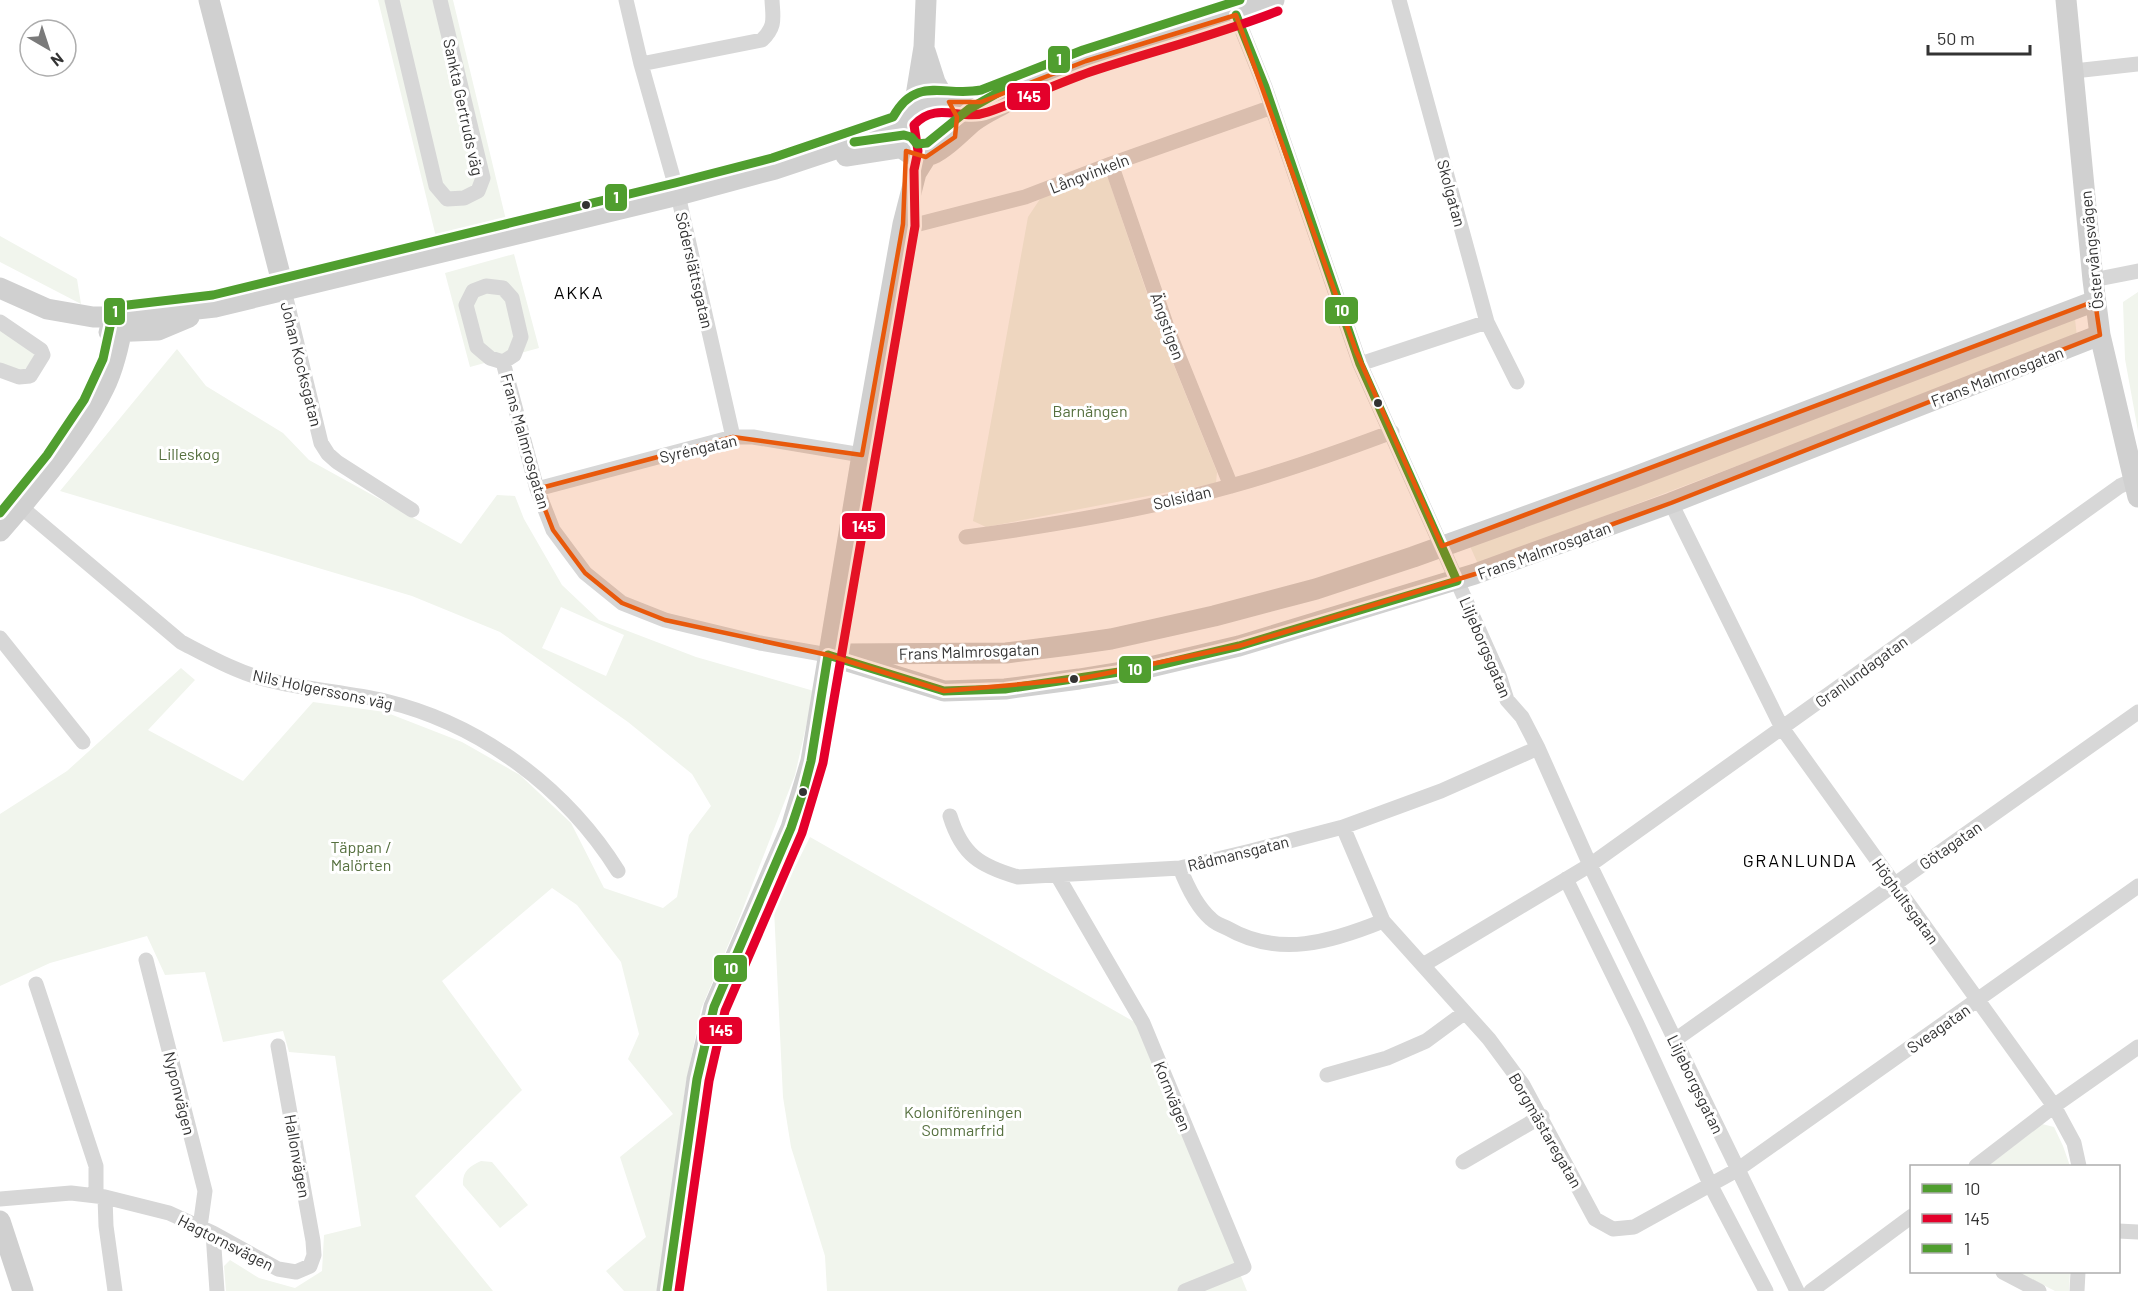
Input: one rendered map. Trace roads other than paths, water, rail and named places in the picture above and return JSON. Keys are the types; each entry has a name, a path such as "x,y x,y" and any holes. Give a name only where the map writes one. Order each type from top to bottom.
{"street":[{"name":"Johan Kocksgatan","path":"209,0 321,443 337,462 412,510"},
{"name":"Sankta Gertruds väg","path":"392,0 436,186 447,199 464,198 478,191 483,178 440,0"},
{"name":"Söderslättsgatan","path":"626,0 641,64 678,195 733,437"},
{"path":"641,64 762,40 771,31 772,0"},
{"path":"914,108 924,47 926,0"},
{"path":"667,1291 697,1079 714,1007 791,828 811,760 903,224 902,169 909,145 904,119 914,108 929,101 981,102 1086,61 1236,15 1274,0"},
{"name":"Skolgatan","path":"1399,0 1487,321 1517,382"},
{"name":"Östervångsvägen","path":"2066,0 2095,301 2100,335 2136,488"},
{"name":"Liljeborgsgatan","path":"1236,15 1272,107 1360,364 1443,546 1499,675 1507,700 1522,717 1538,748 1590,865 1797,1291"},
{"path":"924,47 935,82 957,117 955,137"},
{"path":"0,288 47,309 158,330 214,307 678,195 775,169 909,145 933,154 976,119 1086,61"},
{"path":"2074,70 2138,64"},
{"name":"Långvinkeln","path":"903,224 919,224 1025,197 1272,107"},
{"name":"Ängstigen","path":"1111,164 1168,330 1231,486"},
{"path":"2093,280 2138,271"},
{"path":"486,286 503,288 513,298 520,337 514,355 502,362 490,358 477,347 466,305 472,291 486,286"},
{"path":"0,300 30,314 71,327 92,331 123,325"},
{"name":"Frans Malmrosgatan","path":"828,655 1006,653 1112,639 1214,616 1316,589 1632,478 2095,301"},
{"path":"1360,364 1487,321"},
{"path":"0,322 41,350 43,355 30,376 19,377 0,370"},
{"path":"0,531 78,432 105,388 123,325"},
{"name":"Frans Malmrosgatan","path":"502,362 537,489 553,530 585,573 622,603 665,620 760,643 828,655 944,691 1005,689 1146,668 1239,646 1457,581 1671,504 2100,335"},
{"name":"Solsidan","path":"966,537 1112,513 1231,486 1392,432"},
{"name":"Syréngatan","path":"537,489 733,437 753,437 862,454"},
{"name":"Granlundagatan","path":"1423,964 1590,865 2120,486 2136,488"},
{"name":"Höghultsgatan","path":"1671,504 1782,728 2054,1106 2074,1143 2079,1165"},
{"name":"Nils Holgerssons väg","path":"21,507 181,642 267,680 387,702 437,717 480,738 524,766 559,799 583,825 618,872"},
{"path":"0,638 83,742"},
{"name":"Götagatan","path":"1675,1040 2138,712"},
{"name":"Rådmansgatan","path":"950,816 957,838 972,856 996,871 1018,877 1180,867 1343,827 1441,791 1538,748"},
{"name":"Borgmästaregatan","path":"1343,827 1383,921 1489,1039 1523,1085 1542,1116 1595,1219 1612,1228 1634,1227 1737,1170"},
{"path":"1180,867 1190,892 1211,919 1245,939 1278,945 1315,944 1346,936 1383,921"},
{"name":"Kornvägen","path":"1058,875 1143,1023 1244,1267 1185,1291"},
{"name":"Liljeborgsgatan","path":"1566,879 1637,1024 1711,1185 1766,1291"},
{"name":"Sveagatan","path":"1737,1170 2138,886"},
{"name":"Nyponvägen","path":"146,960 205,1191 207,1230 217,1291"},
{"path":"36,984 96,1166 115,1291"},
{"path":"1327,1075 1387,1058 1426,1041 1464,1013"},
{"name":"Hallonvägen","path":"278,1046 314,1241 314,1255 310,1266"},
{"path":"1979,1165 2054,1106 2138,1047"},
{"path":"1463,1162 1542,1116"},
{"name":"Hagtornsvägen","path":"0,1199 70,1193 101,1197 169,1214 207,1230 278,1269 296,1272 310,1266"},
{"path":"1811,1291 1910,1218"},
{"path":"0,1221 23,1291"},
{"path":"2120,1231 2138,1232"},
{"path":"2005,1273 2039,1291"},
{"path":"2077,1291 2078,1273"}],"district":[{"name":"AKKA","path":"579,292"},
{"name":"GRANLUNDA","path":"1800,860"}],"park label":[{"name":"Barnängen","path":"1090,410"},
{"name":"Lilleskog","path":"189,453"},
{"name":"Täppan / Malörten","path":"361,855"},
{"name":"Koloniföreningen Sommarfrid","path":"963,1120"}]}
